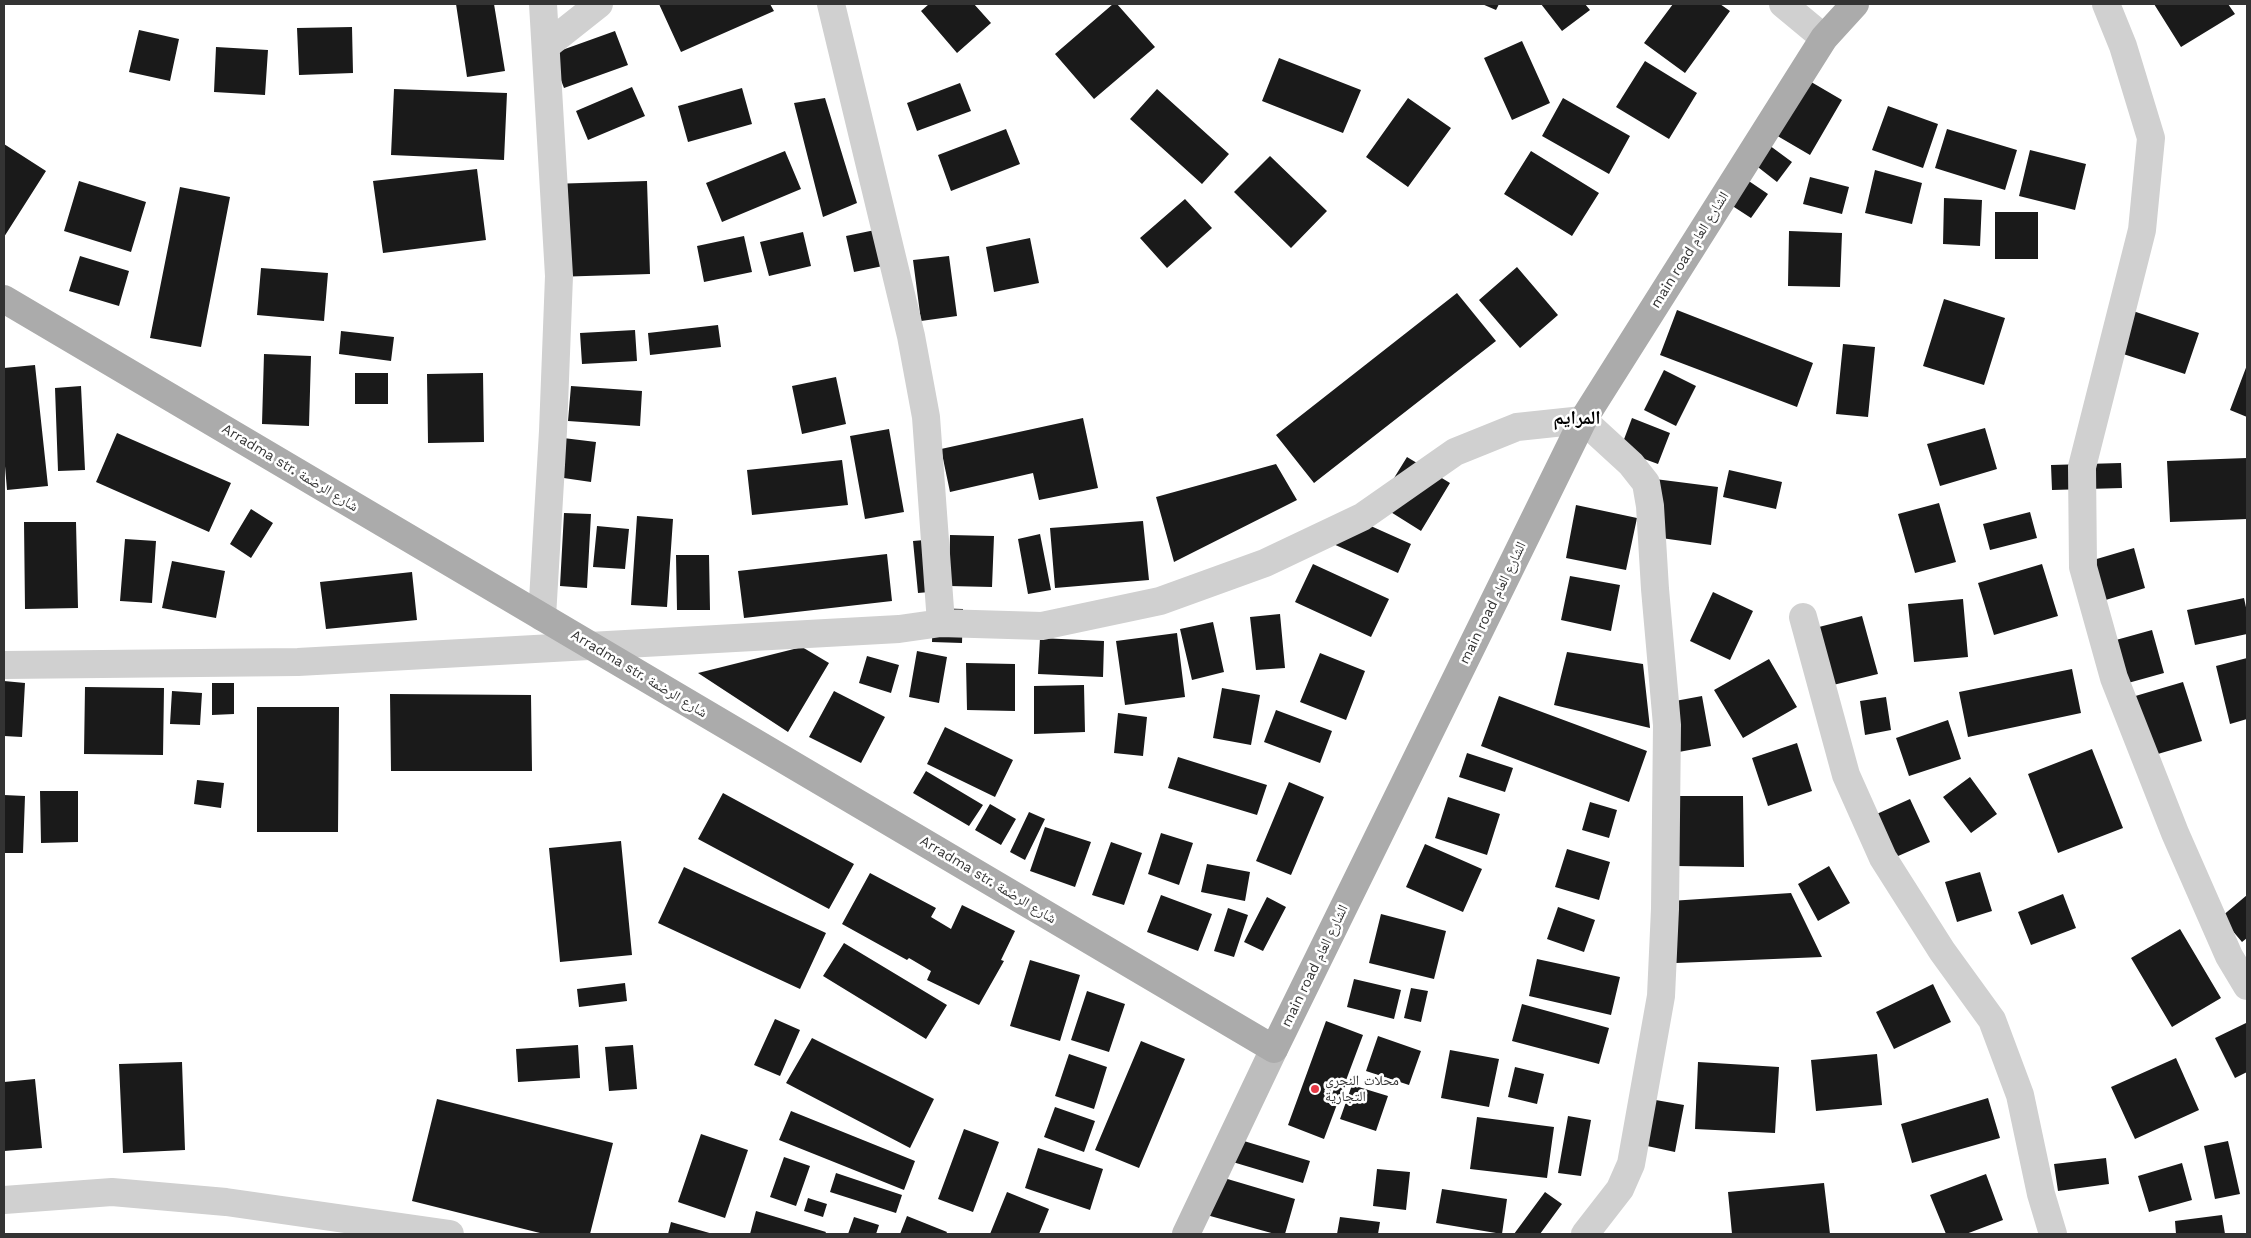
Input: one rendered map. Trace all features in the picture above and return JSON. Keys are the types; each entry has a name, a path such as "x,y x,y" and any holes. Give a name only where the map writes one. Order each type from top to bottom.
{"main road":[{"name":"main road الشارع العام","path":"1186,1234 1274,1049 1583,420 1824,38 1855,4"},
{"name":"Arradma str. شارع الرضمة","path":"4,299 1274,1049"}],"street":[{"path":"542,617 553,431 559,276 543,4"},
{"path":"546,46 599,4"},
{"path":"831,4 911,336 926,417 940,623"},
{"path":"1784,4 1824,38"},
{"path":"2106,4 2123,46 2151,138 2142,230 2082,467 2083,567 2118,688 2179,842 2229,956 2247,986"},
{"path":"4,665 298,662 900,629 940,623 1042,626 1160,601 1265,563 1362,517 1455,452 1517,427 1583,420 1631,464 1646,483 1650,506 1655,589 1668,725 1662,996 1631,1164 1620,1189 1585,1234"},
{"path":"1803,617 1846,775 1883,858 1942,950 1992,1020 2020,1096 2041,1194 2053,1234"},
{"path":"4,1200 112,1192 226,1202 450,1234"}],"building":[{"path":"456,4 494,4 505,71 467,77"},
{"path":"659,4 770,4 774,11 681,52"},
{"path":"929,4 974,4 991,23 957,53 921,11"},
{"path":"1113,4 1117,4 1155,47 1094,99 1055,54"},
{"path":"1482,4 1499,4 1496,10"},
{"path":"1541,4 1585,4 1590,10 1562,31"},
{"path":"1673,4 1720,4 1730,11 1685,73 1644,43"},
{"path":"2154,4 2228,4 2235,14 2181,47"},
{"path":"352,27 353,73 299,75 297,28"},
{"path":"139,30 179,39 170,81 129,72"},
{"path":"615,31 628,65 564,88 551,54"},
{"path":"1522,41 1550,103 1512,120 1484,58"},
{"path":"216,47 268,50 265,95 214,92"},
{"path":"1279,58 1361,90 1343,133 1262,101"},
{"path":"1645,61 1697,93 1669,139 1616,107"},
{"path":"1789,69 1842,100 1810,155 1757,124"},
{"path":"960,83 971,111 917,131 907,103"},
{"path":"632,87 645,116 588,140 576,111"},
{"path":"742,88 752,124 688,142 678,106"},
{"path":"394,89 507,93 504,160 391,155"},
{"path":"1157,89 1229,154 1202,184 1130,119"},
{"path":"825,98 857,203 823,217 794,103"},
{"path":"1408,98 1451,128 1408,187 1366,157"},
{"path":"1563,98 1630,136 1609,174 1542,136"},
{"path":"1888,106 1938,124 1923,168 1872,150"},
{"path":"1006,129 1020,164 951,191 938,155"},
{"path":"1947,129 2017,150 2005,190 1935,168"},
{"path":"1754,134 1792,162 1777,182 1740,153"},
{"path":"4,144 46,171 4,237"},
{"path":"2030,150 2086,164 2075,210 2019,196"},
{"path":"785,151 801,189 722,222 706,183"},
{"path":"1531,151 1599,193 1572,236 1504,194"},
{"path":"1270,156 1327,211 1291,248 1234,192"},
{"path":"477,169 486,240 383,253 373,181"},
{"path":"1731,169 1768,194 1751,218 1714,194"},
{"path":"1875,170 1922,183 1912,224 1865,213"},
{"path":"1810,177 1849,187 1842,214 1803,204"},
{"path":"79,181 146,202 131,252 64,231"},
{"path":"647,181 650,274 554,277 550,184"},
{"path":"180,187 230,197 201,347 150,338"},
{"path":"1944,198 1982,200 1980,246 1943,244"},
{"path":"1185,199 1212,228 1167,268 1140,238"},
{"path":"1995,212 2038,212 2038,259 1995,259"},
{"path":"875,230 883,266 854,272 846,236"},
{"path":"1789,231 1842,233 1840,287 1788,286"},
{"path":"803,232 811,266 769,276 760,242"},
{"path":"744,236 752,272 704,282 697,246"},
{"path":"1030,238 1039,283 994,292 986,247"},
{"path":"80,256 129,271 119,306 69,291"},
{"path":"949,256 957,316 921,321 913,260"},
{"path":"1517,267 1558,315 1520,348 1479,300"},
{"path":"261,268 328,273 324,321 257,315"},
{"path":"1457,293 1496,341 1314,483 1276,435"},
{"path":"1944,299 2005,318 1984,385 1923,366"},
{"path":"1677,310 1813,363 1797,407 1660,355"},
{"path":"2130,310 2199,333 2185,374 2117,352"},
{"path":"718,325 721,347 650,355 648,333"},
{"path":"635,330 637,361 582,364 580,333"},
{"path":"341,331 394,337 391,361 339,354"},
{"path":"1843,344 1875,347 1868,417 1836,414"},
{"path":"264,354 311,356 309,426 262,424"},
{"path":"35,365 48,486 7,490 4,454 4,368"},
{"path":"2247,365 2247,417 2230,410"},
{"path":"1664,370 1696,386 1676,426 1644,410"},
{"path":"355,373 388,373 388,404 355,404"},
{"path":"483,373 484,442 428,443 427,374"},
{"path":"836,377 846,424 802,434 792,386"},
{"path":"81,386 85,470 58,471 55,388"},
{"path":"571,386 642,391 640,426 568,421"},
{"path":"1083,418 1098,488 1039,500 1033,473 950,492 941,449"},
{"path":"1632,418 1670,433 1658,464 1620,450"},
{"path":"1985,428 1997,469 1940,486 1927,444"},
{"path":"889,429 904,512 865,519 850,436"},
{"path":"117,433 231,483 209,532 96,482"},
{"path":"555,437 596,442 591,482 550,476"},
{"path":"1407,457 1450,483 1421,531 1378,504"},
{"path":"2247,458 2247,519 2170,522 2167,461"},
{"path":"842,460 848,505 752,515 747,470"},
{"path":"2121,463 2122,488 2052,490 2051,465"},
{"path":"1276,464 1297,500 1174,562 1156,497"},
{"path":"1729,470 1782,482 1776,509 1723,497"},
{"path":"1655,479 1718,487 1711,545 1647,536"},
{"path":"1939,503 1956,562 1915,573 1898,514"},
{"path":"1576,505 1637,518 1626,570 1566,558"},
{"path":"251,509 273,523 251,558 230,544"},
{"path":"2030,512 2037,538 1990,550 1983,524"},
{"path":"564,513 591,514 587,588 560,586"},
{"path":"1344,514 1411,544 1398,573 1331,543"},
{"path":"637,516 673,519 667,607 631,605"},
{"path":"1143,521 1149,580 1055,588 1050,528"},
{"path":"24,522 76,522 78,608 25,609"},
{"path":"597,526 629,529 625,569 593,567"},
{"path":"1040,534 1051,590 1028,594 1018,539"},
{"path":"950,535 994,536 992,587 949,586"},
{"path":"125,539 156,541 152,603 120,601"},
{"path":"936,539 941,591 918,593 913,541"},
{"path":"2134,548 2145,588 2086,606 2073,566"},
{"path":"887,554 892,601 744,618 738,571"},
{"path":"676,555 709,555 710,610 677,610"},
{"path":"172,561 225,571 216,618 162,608"},
{"path":"1313,564 1389,599 1371,637 1295,602"},
{"path":"2042,564 2058,616 1994,635 1978,583"},
{"path":"412,572 417,620 326,629 320,582"},
{"path":"1570,576 1620,585 1611,631 1561,620"},
{"path":"1713,592 1753,611 1730,660 1690,641"},
{"path":"2244,598 2247,612 2247,634 2195,645 2187,610"},
{"path":"1963,599 1968,657 1914,662 1908,604"},
{"path":"933,608 963,609 962,643 932,642"},
{"path":"1280,614 1285,668 1256,670 1250,617"},
{"path":"1862,616 1878,674 1829,686 1815,628"},
{"path":"1213,622 1224,672 1192,680 1180,629"},
{"path":"2152,630 2164,673 2110,688 2098,645"},
{"path":"1177,633 1185,697 1125,705 1116,641"},
{"path":"1040,638 1104,641 1103,677 1038,674"},
{"path":"802,647 829,663 788,732 698,673"},
{"path":"917,651 947,657 939,703 909,697"},
{"path":"1567,652 1643,664 1650,728 1554,705"},
{"path":"1320,653 1365,671 1346,720 1300,702"},
{"path":"867,656 899,665 891,693 859,683"},
{"path":"2247,658 2247,719 2230,724 2216,666"},
{"path":"1769,659 1797,707 1743,738 1714,690"},
{"path":"966,663 1015,664 1015,711 967,710"},
{"path":"2072,669 2081,713 1968,737 1959,692"},
{"path":"4,681 25,683 22,737 4,736"},
{"path":"2183,682 2202,741 2134,761 2115,702"},
{"path":"212,683 234,683 234,714 212,715"},
{"path":"1084,685 1085,732 1034,734 1034,686"},
{"path":"85,687 164,688 163,755 84,754"},
{"path":"1222,688 1260,695 1251,745 1213,738"},
{"path":"172,691 202,693 200,725 170,724"},
{"path":"834,691 885,717 861,763 809,737"},
{"path":"390,694 531,695 532,771 391,771"},
{"path":"1499,696 1647,751 1629,802 1481,746"},
{"path":"1702,696 1711,746 1668,754 1659,704"},
{"path":"1886,697 1891,730 1865,735 1860,701"},
{"path":"257,707 339,707 338,832 257,832"},
{"path":"1276,710 1332,731 1320,763 1264,742"},
{"path":"1118,713 1147,717 1143,756 1114,753"},
{"path":"1948,720 1961,759 1909,776 1896,738"},
{"path":"945,727 1013,760 995,797 927,764"},
{"path":"1797,743 1812,791 1768,806 1752,758"},
{"path":"2092,749 2123,828 2058,853 2028,774"},
{"path":"1467,753 1513,768 1505,792 1459,777"},
{"path":"1178,757 1267,785 1257,815 1168,788"},
{"path":"926,771 983,805 969,826 913,793"},
{"path":"1970,777 1997,814 1971,833 1943,797"},
{"path":"197,780 224,783 221,808 194,804"},
{"path":"1289,782 1324,797 1291,875 1256,861"},
{"path":"40,791 78,791 78,842 41,843"},
{"path":"723,793 854,864 829,909 698,839"},
{"path":"4,795 25,796 23,853 4,853"},
{"path":"1676,796 1743,796 1744,867 1676,866"},
{"path":"1448,797 1500,814 1487,855 1435,838"},
{"path":"1910,799 1930,842 1889,860 1870,817"},
{"path":"1590,802 1617,810 1609,838 1582,830"},
{"path":"990,804 1016,819 1001,845 975,830"},
{"path":"1029,812 1045,819 1025,860 1010,852"},
{"path":"1045,827 1091,842 1075,887 1030,871"},
{"path":"1161,833 1193,843 1179,885 1148,874"},
{"path":"621,841 632,955 560,962 549,848"},
{"path":"1111,842 1142,853 1124,905 1092,895"},
{"path":"1425,844 1482,869 1463,912 1406,887"},
{"path":"1567,849 1610,862 1599,900 1555,887"},
{"path":"1207,864 1250,872 1245,901 1201,892"},
{"path":"1829,866 1850,903 1818,921 1798,884"},
{"path":"684,867 826,933 800,989 658,923"},
{"path":"1980,872 1992,911 1957,922 1945,882"},
{"path":"870,873 936,908 931,917 951,929 962,905 1015,931 1001,960 1004,961 979,1005 927,980 931,971 842,924"},
{"path":"1791,893 1822,957 1676,963 1670,901"},
{"path":"2063,894 2076,928 2031,945 2018,912"},
{"path":"1161,895 1212,914 1198,951 1147,932"},
{"path":"2247,895 2247,938 2242,942 2221,917"},
{"path":"1267,897 1286,907 1263,951 1244,942"},
{"path":"1558,907 1595,920 1584,952 1547,939"},
{"path":"1228,908 1248,915 1234,957 1214,951"},
{"path":"1381,914 1446,931 1434,979 1369,963"},
{"path":"2180,929 2221,998 2172,1027 2131,958"},
{"path":"844,943 947,1005 926,1039 823,976"},
{"path":"1537,959 1620,977 1611,1015 1529,996"},
{"path":"1030,960 1080,975 1060,1041 1010,1026"},
{"path":"1354,979 1401,990 1394,1019 1347,1007"},
{"path":"625,983 627,1001 579,1007 577,989"},
{"path":"1933,984 1951,1022 1894,1049 1876,1012"},
{"path":"1411,988 1428,991 1421,1022 1404,1018"},
{"path":"1087,991 1125,1004 1109,1052 1071,1040"},
{"path":"1522,1004 1609,1028 1599,1064 1512,1041"},
{"path":"775,1019 800,1030 780,1076 754,1065"},
{"path":"1326,1021 1363,1035 1324,1139 1288,1125"},
{"path":"2246,1023 2247,1072 2235,1078 2215,1038"},
{"path":"1378,1036 1421,1051 1409,1085 1366,1071"},
{"path":"812,1038 934,1099 910,1148 786,1083"},
{"path":"1141,1041 1185,1059 1139,1168 1095,1150"},
{"path":"578,1045 580,1078 518,1082 516,1049"},
{"path":"633,1045 637,1089 609,1091 605,1047"},
{"path":"1450,1050 1499,1059 1489,1107 1441,1098"},
{"path":"1069,1054 1107,1067 1094,1109 1055,1096"},
{"path":"1877,1054 1882,1105 1816,1111 1811,1060"},
{"path":"2176,1058 2199,1110 2135,1139 2111,1087"},
{"path":"182,1062 185,1150 123,1153 119,1064"},
{"path":"1698,1062 1779,1067 1775,1133 1695,1129"},
{"path":"1515,1067 1544,1074 1537,1104 1508,1097"},
{"path":"35,1079 42,1148 4,1151 4,1082"},
{"path":"1352,1085 1388,1096 1376,1131 1340,1119"},
{"path":"1633,1096 1684,1105 1675,1152 1624,1141"},
{"path":"1988,1098 2000,1138 1912,1163 1901,1124"},
{"path":"437,1099 613,1143 590,1234 544,1234 412,1201"},
{"path":"1055,1107 1095,1121 1084,1152 1044,1137"},
{"path":"791,1111 915,1161 904,1190 779,1140"},
{"path":"1568,1116 1591,1120 1581,1176 1558,1173"},
{"path":"1477,1117 1554,1127 1547,1178 1470,1169"},
{"path":"964,1129 999,1142 973,1212 938,1199"},
{"path":"701,1134 748,1150 725,1218 678,1202"},
{"path":"1234,1138 1310,1161 1303,1183 1226,1160"},
{"path":"2228,1141 2240,1194 2215,1199 2204,1146"},
{"path":"1038,1148 1103,1169 1090,1210 1025,1188"},
{"path":"784,1157 810,1166 796,1206 770,1197"},
{"path":"2106,1158 2109,1184 2058,1191 2054,1164"},
{"path":"2182,1163 2192,1200 2149,1212 2138,1176"},
{"path":"1377,1169 1410,1172 1406,1210 1373,1206"},
{"path":"836,1173 902,1195 896,1213 830,1192"},
{"path":"1986,1174 2003,1220 1966,1234 1946,1234 1930,1195"},
{"path":"1214,1175 1295,1199 1285,1234 1275,1234 1203,1214"},
{"path":"1824,1183 1830,1234 1732,1234 1728,1192"},
{"path":"1442,1189 1507,1199 1502,1234 1436,1223"},
{"path":"1007,1192 1049,1209 1039,1234 990,1234"},
{"path":"1545,1192 1562,1204 1540,1234 1514,1234"},
{"path":"808,1198 827,1204 823,1217 804,1211"},
{"path":"756,1211 826,1232 825,1234 750,1234"},
{"path":"2222,1215 2225,1234 2176,1234 2175,1221"},
{"path":"907,1216 947,1232 946,1234 900,1234"},
{"path":"854,1217 879,1225 876,1234 848,1234"},
{"path":"1340,1217 1380,1222 1378,1234 1337,1234"},
{"path":"671,1222 713,1234 668,1234"}],"place":[{"name":"محلات النجري التجارية","path":"1315,1089"}],"district":[{"name":"المرايم","path":"1577,418"}]}
